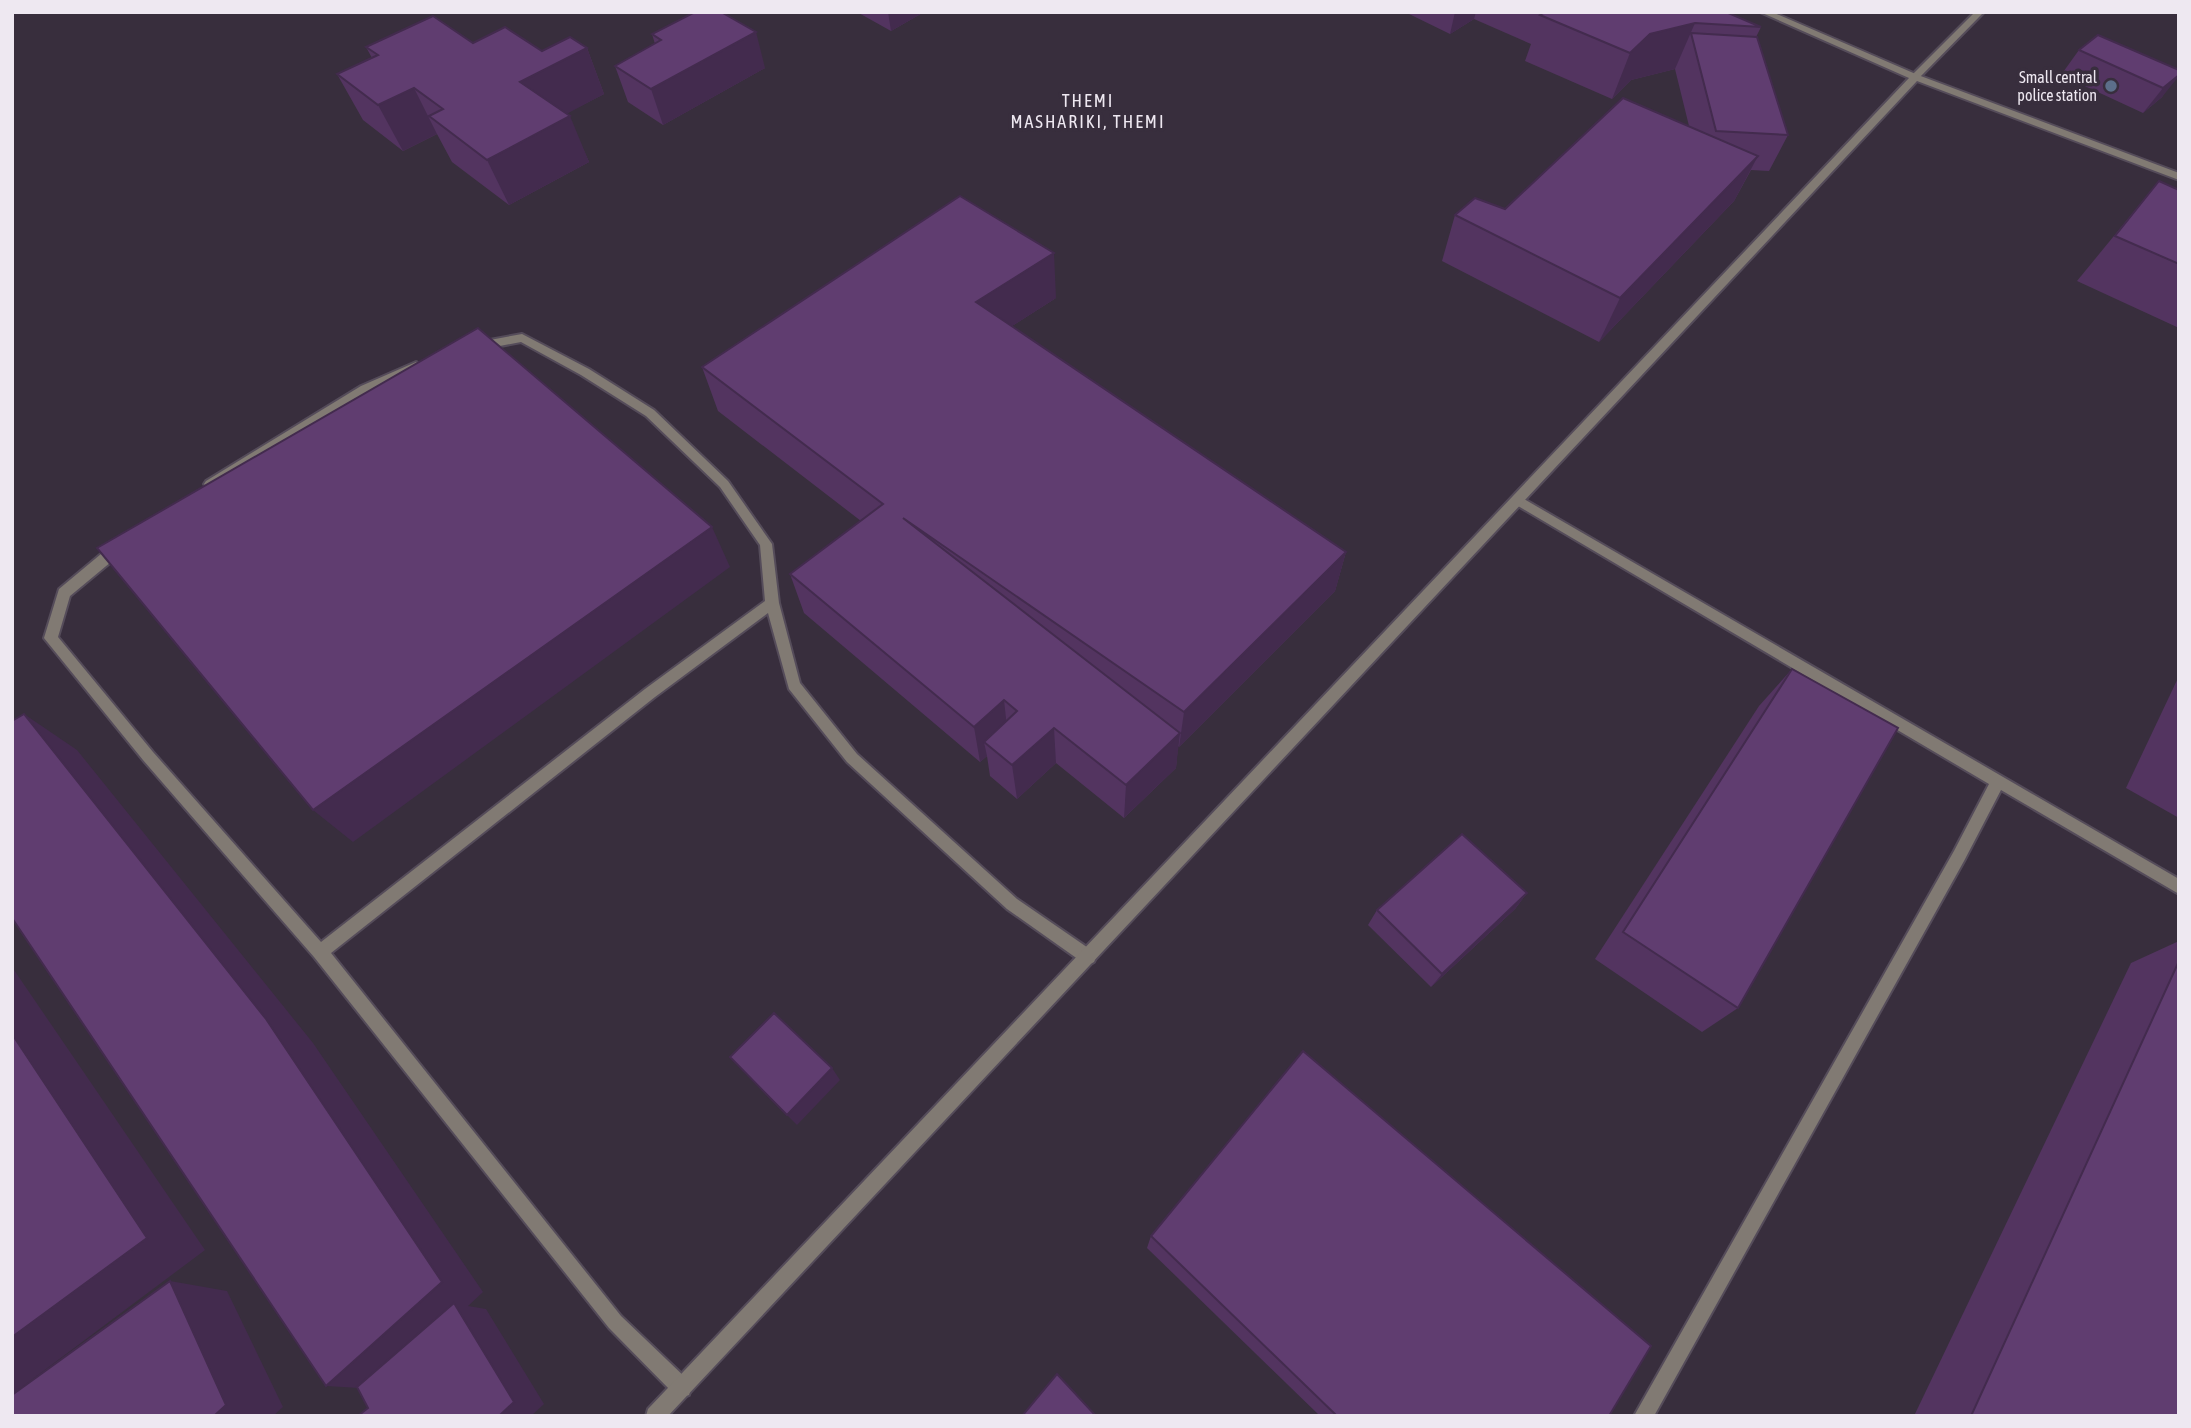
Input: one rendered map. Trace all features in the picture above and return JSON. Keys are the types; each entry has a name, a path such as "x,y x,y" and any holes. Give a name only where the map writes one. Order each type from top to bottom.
{"street":[{"path":"1764,12 1915,77 2179,177"},
{"path":"654,1416 1915,77 1980,12"},
{"path":"463,349 522,338 586,372 650,413 724,484 766,544 772,603 794,685 852,758 1012,904 1088,957"},
{"path":"195,494 365,389 426,362"},
{"path":"1517,500 2179,887"},
{"path":"131,538 64,593 51,638 148,757 320,952 615,1322 682,1388"},
{"path":"320,952 650,693 772,603"},
{"path":"1643,1416 1959,856 1998,781"}],"building":[{"path":"695,12 721,12 756,32 651,89 615,66 661,40 652,34"},
{"path":"1545,12 1726,12 1761,27 1695,23 1650,34 1630,53 1540,15"},
{"path":"433,16 473,43 505,27 542,51 570,37 587,48 520,82 570,116 487,160 429,116 443,109 414,88 378,105 337,74 378,55 366,47"},
{"path":"1691,33 1757,37 1788,135 1716,131"},
{"path":"2098,35 2179,70 2179,75 2163,88 2079,50"},
{"path":"1623,98 1758,156 1620,298 1455,215 1475,198 1505,209"},
{"path":"2159,181 2179,190 2179,264 2115,236"},
{"path":"960,196 1054,253 976,302 1346,552 1184,712 903,518 1180,733 1126,785 1054,728 1012,765 984,742 1017,711 1004,700 974,727 790,574 883,504 702,367"},
{"path":"478,328 712,527 313,810 97,548"},
{"path":"1792,669 1898,728 1738,1008 1623,932"},
{"path":"24,714 266,1019 442,1282 326,1386 12,918 12,721"},
{"path":"1462,834 1527,893 1442,974 1377,910"},
{"path":"2179,961 2179,1416 1971,1416"},
{"path":"774,1013 832,1068 787,1115 730,1057"},
{"path":"12,1034 147,1238 12,1337"},
{"path":"1303,1051 1651,1346 1609,1416 1337,1416 1151,1236"},
{"path":"170,1281 226,1405 214,1416 12,1416 12,1395"},
{"path":"454,1303 514,1402 499,1416 358,1416 368,1408 357,1387"},
{"path":"1057,1374 1096,1416 1022,1416"}],"place":[{"name":"Small central police station","path":"2111,86"}],"district":[{"name":"THEMI MASHARIKI, THEMI","path":"1088,110"}]}
